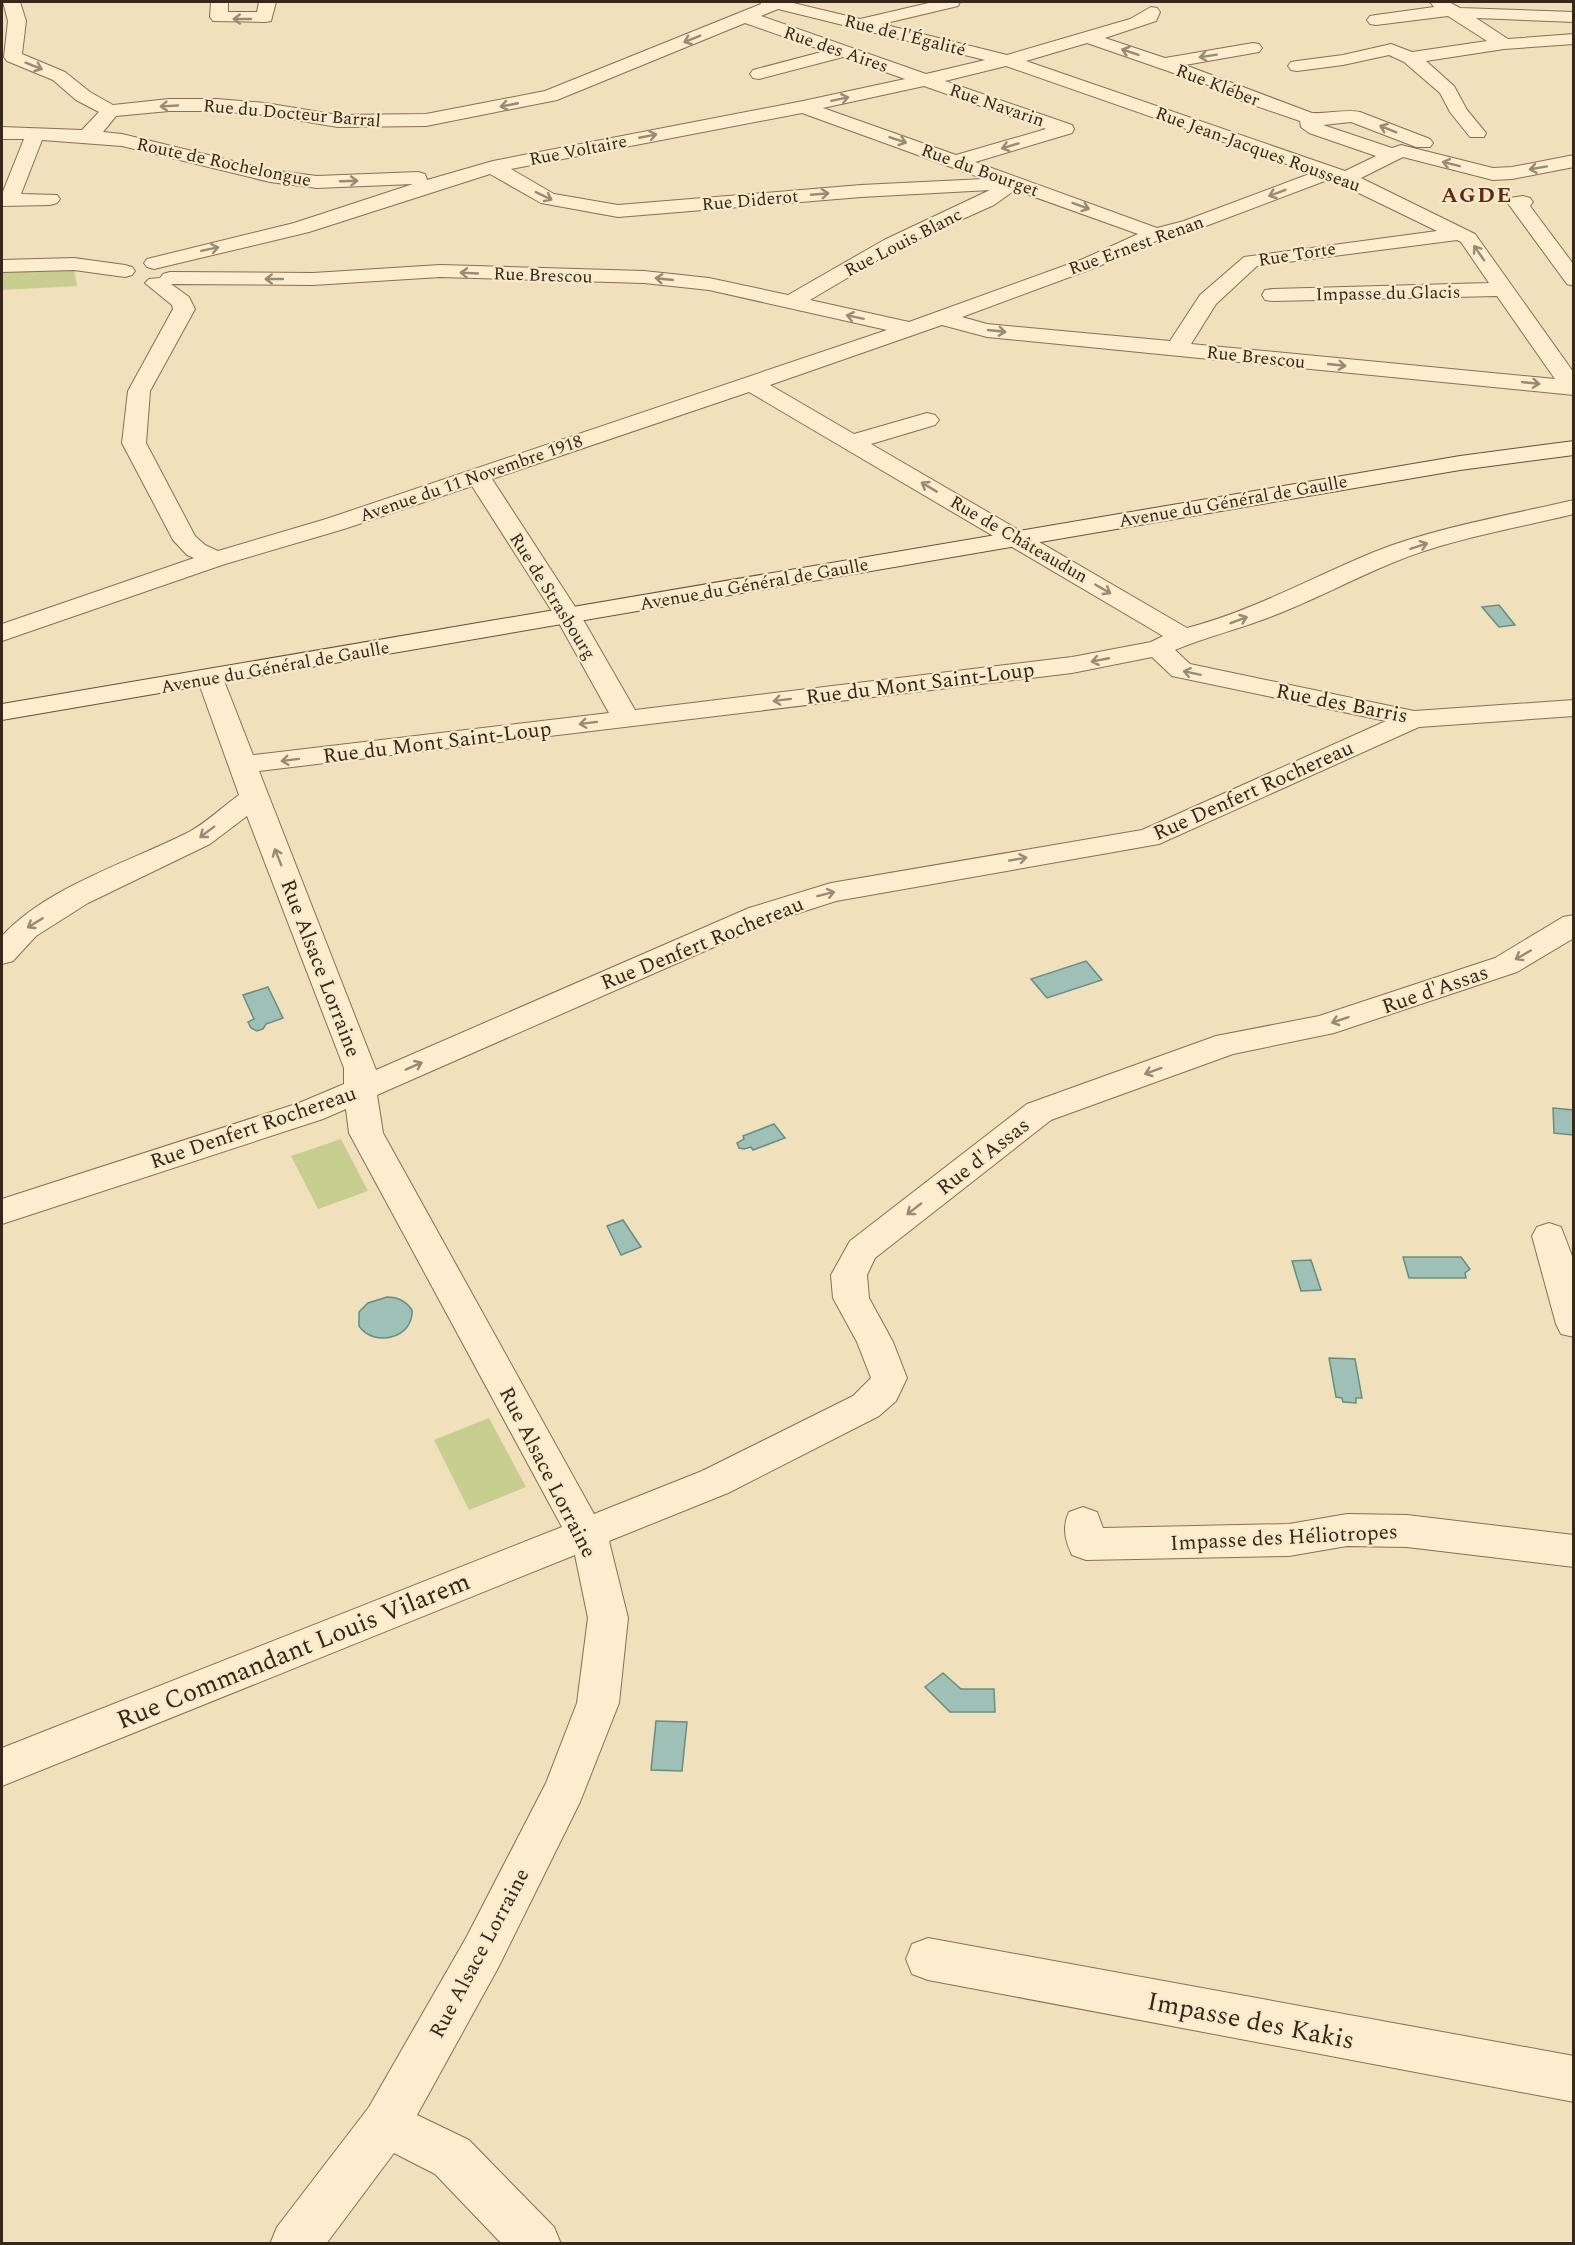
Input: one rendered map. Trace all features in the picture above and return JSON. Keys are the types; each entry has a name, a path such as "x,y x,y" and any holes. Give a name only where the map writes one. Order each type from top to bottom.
{"street":[{"path":"11,2 17,21 13,57 59,76 83,96 110,111 96,129 86,136"},
{"path":"220,2 219,17 258,19 266,17 267,2"},
{"name":"Rue du Docteur Barral","path":"110,111 169,105 217,105 265,109 338,121 426,120 550,96 746,17 776,2"},
{"name":"Rue de l'Égalité","path":"776,2 1007,60"},
{"path":"861,24 952,2"},
{"path":"1133,2 1151,12"},
{"name":"Rue Voltaire","path":"160,275 447,178 926,80 1007,60 1136,23 1167,4"},
{"path":"1297,66 1343,60 1411,45 1376,20 1450,8 1574,17"},
{"path":"1450,8 1513,45 1540,54 1574,53"},
{"name":"Rue des Aires","path":"746,17 926,80"},
{"name":"Rue Kléber","path":"1086,37 1163,63 1295,113 1319,120 1353,116 1423,143"},
{"path":"1410,58 1513,45 1532,40 1574,39"},
{"path":"1163,63 1253,48"},
{"path":"1391,49 1410,58 1448,90 1459,112 1477,133"},
{"path":"759,74 844,51"},
{"name":"Rue Jean-Jacques Rousseau","path":"1007,60 1339,175 1468,238 1561,373 1574,387"},
{"name":"Rue Navarin","path":"926,80 1065,129 958,161"},
{"name":"Rue du Bourget","path":"803,107 1156,234"},
{"path":"1295,113 1316,129 1397,153 1482,172 1503,174 1574,161"},
{"name":"Route de Rochelongue","path":"2,133 86,136 122,140 270,176 317,182 447,178"},
{"path":"35,135 5,200 50,199"},
{"name":"Rue Ernest Renan","path":"940,318 1090,263 1156,234 1191,225 1397,153"},
{"name":"Rue Diderot","path":"493,167 548,199 618,211 861,191 1016,183"},
{"name":"Rue Louis Blanc","path":"790,303 891,244 987,201 1016,183"},
{"path":"1523,202 1517,202 1574,280"},
{"name":"Rue Torte","path":"1176,349 1208,300 1251,261 1459,234"},
{"path":"2,266 74,264 125,271 123,277 129,282 141,285 160,275 181,302 184,309 139,391 134,443 185,540 196,550 216,559"},
{"name":"Rue Brescou","path":"160,275 313,279 440,271 644,277 710,284 912,329"},
{"name":"Impasse du Glacis","path":"1273,295 1382,294 1504,289"},
{"name":"Rue Brescou","path":"940,318 987,330 1574,387"},
{"name":"Avenue du 11 Novembre 1918","path":"2,633 216,559 335,524 752,384 940,318"},
{"name":"Rue de Châteaudun","path":"752,384 854,442 1183,638"},
{"path":"854,442 927,420"},
{"name":"Avenue du Général de Gaulle","path":"2,712 1460,463 1574,448"},
{"name":"Avenue du Général de Gaulle","path":"1507,458 1574,464"},
{"name":"Rue de Strasbourg","path":"477,475 568,616 626,718"},
{"name":"Rue du Mont Saint-Loup","path":"243,765 1072,665 1158,648 1221,627 1298,597 1384,557 1430,542 1574,507"},
{"name":"Rue des Barris","path":"1158,648 1181,670 1414,719 1572,713"},
{"name":"Rue Alsace Lorraine","path":"210,678 254,797 348,1033 360,1068 360,1089 366,1133 593,1548 608,1618 598,1703 560,1799 482,1953 386,2124 294,2244"},
{"name":"Rue Denfert Rochereau","path":"2,1212 311,1111 760,915 796,902 831,892 1149,838 1414,719"},
{"path":"2,954 25,929 69,902 200,838 254,797"},
{"name":"Rue d'Assas","path":"584,1533 715,1482 866,1406 883,1391 889,1378 875,1342 851,1298 849,1275 862,1250 1038,1113 1227,1044 1323,1026 1506,964 1574,924"},
{"path":"1549,1236 1574,1324"},
{"name":"Impasse des Héliotropes","path":"1083,1523 1086,1544 1289,1540 1347,1530 1397,1530 1574,1551"},
{"name":"Rue Commandant Louis Vilarem","path":"2,1767 584,1533"},
{"name":"Impasse des Kakis","path":"928,1959 1574,2079"},
{"path":"386,2124 452,2157 537,2244"}],"green space":[{"path":"74,269 77,286 2,290 2,270"},
{"path":"341,1139 368,1191 318,1209 291,1156"},
{"path":"489,1418 526,1487 469,1510 434,1440"}],"water":[{"path":"1499,605 1515,625 1499,627 1482,607"},
{"path":"1086,961 1102,980 1047,998 1031,979"},
{"path":"268,987 283,1018 266,1024 263,1029 257,1031 251,1028 248,1022 254,1019 243,995"},
{"path":"1553,1108 1573,1110 1573,1135 1554,1133"},
{"path":"774,1124 785,1138 753,1150 751,1147 739,1148 737,1143 744,1139 743,1136"},
{"path":"623,1220 641,1247 621,1255 607,1226"},
{"path":"1403,1257 1461,1257 1470,1269 1465,1273 1466,1278 1409,1278"},
{"path":"1311,1260 1321,1290 1301,1291 1292,1261"},
{"path":"387,1297 407,1304 412,1310 411,1320 407,1327 392,1337 374,1337 359,1326 359,1312 368,1303"},
{"path":"1329,1358 1355,1359 1362,1398 1356,1398 1356,1403 1343,1402 1342,1398 1336,1397"},
{"path":"943,1673 961,1689 994,1689 995,1712 950,1712 925,1687"},
{"path":"656,1721 687,1722 682,1771 651,1770"}],"district":[{"name":"AGDE","path":"1477,194"}]}
